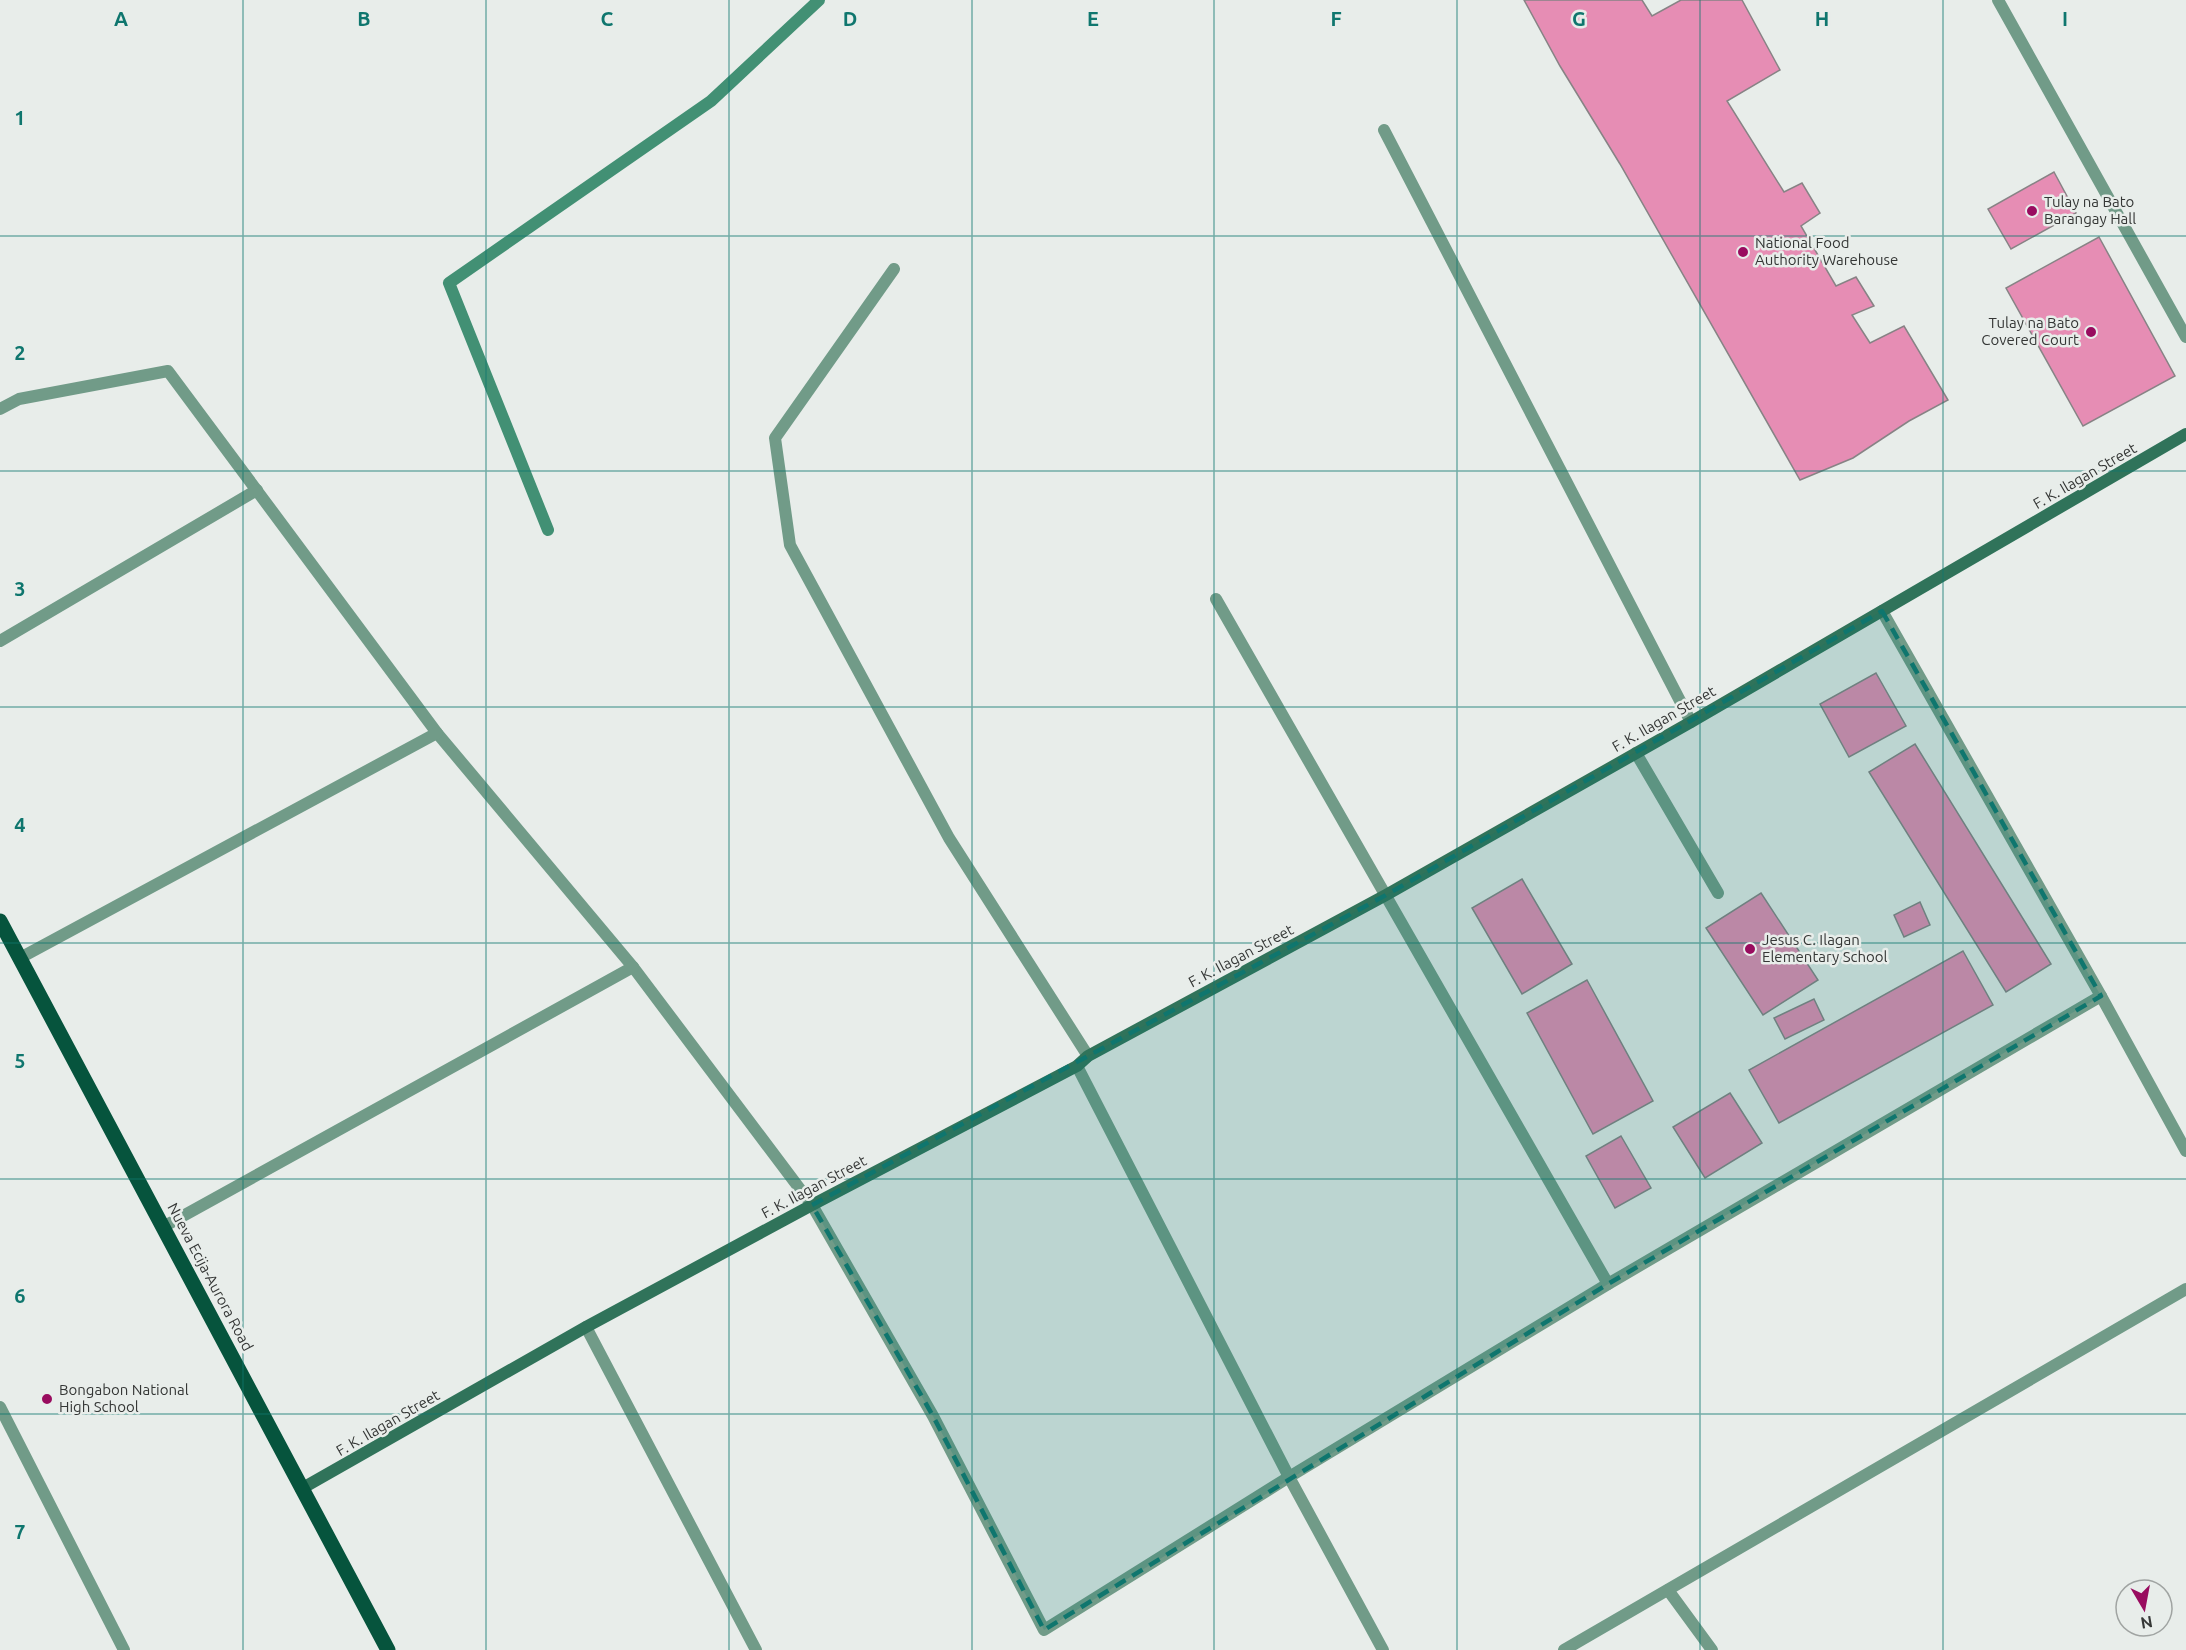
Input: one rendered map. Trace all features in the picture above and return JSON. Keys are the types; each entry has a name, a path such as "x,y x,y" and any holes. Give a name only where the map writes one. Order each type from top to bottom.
{"main road":[{"name":"Nueva Ecija-Aurora Road","path":"0,921 388,1650"}],"street":[{"path":"2000,1 2186,337"},
{"path":"1384,130 1691,722"},
{"path":"894,268 775,438 790,545 949,838 1088,1056"},
{"path":"0,409 19,399 168,371 437,733 633,967 812,1205 933,1416 1044,1630 1289,1477 1608,1284 2101,996"},
{"name":"F. K. Ilagan Street","path":"301,1489 586,1327 1077,1066 1088,1056 1386,895 1691,722 2186,434"},
{"path":"0,641 257,490"},
{"path":"1216,598 1608,1284"},
{"path":"1882,611 2101,996 2186,1151"},
{"path":"20,958 437,733"},
{"path":"1636,753 1718,893"},
{"path":"164,1227 633,967"},
{"path":"1077,1066 1289,1477 1383,1650"},
{"path":"1564,1650 2186,1289"},
{"path":"586,1327 756,1650"},
{"path":"0,1407 124,1650"},
{"path":"1668,1590 1712,1650"}],"highlighted area":[{"path":"1882,611 2101,996 1608,1284 1044,1630 933,1416 812,1205 1386,895"}],"building":[{"name":"National Food Authority Warehouse","path":"1524,0 1642,0 1652,16 1681,0 1742,0 1780,70 1727,101 1784,192 1802,183 1820,213 1801,226 1836,286 1856,277 1874,306 1852,315 1870,343 1904,326 1948,400 1909,421 1853,458 1800,480"},
{"name":"Tulay na Bato Barangay Hall","path":"2054,172 2076,213 2011,249 1988,209"},
{"name":"Tulay na Bato Covered Court","path":"2099,237 2175,376 2083,426 2006,288"},
{"path":"1876,673 1906,726 1849,757 1820,704"},
{"path":"1915,744 2051,964 2006,992 1869,772"},
{"path":"1522,879 1572,964 1522,994 1472,908"},
{"path":"1761,893 1818,980 1763,1015 1706,928"},
{"path":"1920,902 1930,925 1904,937 1894,915"},
{"path":"1963,951 1993,1005 1779,1123 1749,1070"},
{"path":"1587,980 1653,1101 1593,1134 1527,1013"},
{"path":"1814,999 1824,1020 1785,1039 1774,1018"},
{"path":"1730,1093 1762,1143 1705,1178 1673,1127"},
{"path":"1621,1136 1651,1188 1615,1208 1586,1156"}],"waterway":[{"path":"548,530 449,283 711,101 819,0"}],"place":[{"name":"Tulay na Bato Barangay Hall","path":"2032,211"},
{"name":"National Food Authority Warehouse","path":"1743,252"},
{"name":"Tulay na Bato Covered Court","path":"2091,332"},
{"name":"Jesus C. Ilagan Elementary School","path":"1750,949"},
{"name":"Bongabon National High School","path":"47,1399"}]}
